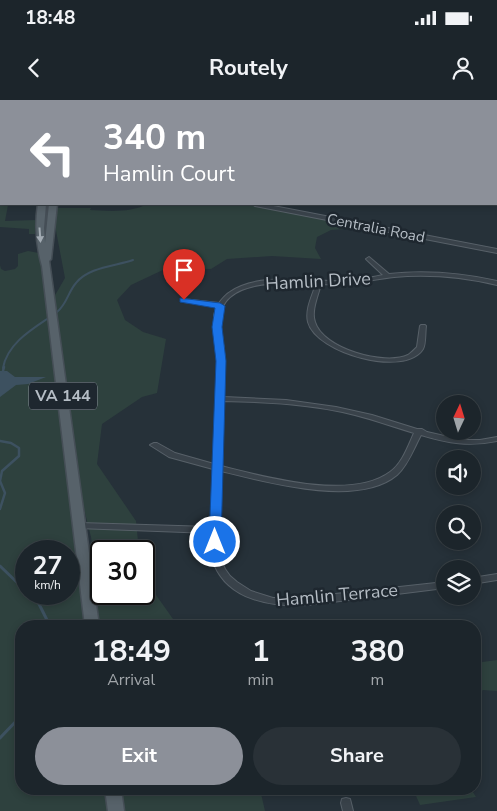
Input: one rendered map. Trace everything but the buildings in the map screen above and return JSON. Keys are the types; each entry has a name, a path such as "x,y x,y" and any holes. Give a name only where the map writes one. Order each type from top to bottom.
{"main road":[{"name":"VA 144","path":"42,205 39,229 46,266 91,620"},
{"name":"VA 144","path":"46,266 53,205"},
{"path":"114,795 116,811"}],"street":[{"name":"Centralia Road","path":"260,205 497,252"},
{"path":"369,259 387,276"},
{"name":"Hamlin Drive","path":"220,306 232,294 255,284 284,281 344,283 387,276 446,274 497,283"},
{"path":"319,283 312,312 312,326 320,336 344,351 374,358 400,359 408,357 420,348 423,326"},
{"path":"80,526 215,530 221,361 217,327 220,306 184,300"},
{"path":"220,399 285,402 334,408 465,442 497,439"},
{"path":"154,445 172,455 305,487 356,489 379,483 394,473 404,460 419,431"},
{"name":"Hamlin Terrace","path":"215,530 216,555 224,573 240,589 261,599 283,602 319,600 436,586"},
{"path":"481,580 497,577"}],"green space":[{"path":"0,205 8,205 5,221 36,220 35,234 29,234 29,229 0,227"},
{"path":"145,205 253,205 369,227 331,230 317,237 315,248 321,259 272,256 227,259 211,269 167,268 131,285 117,300 125,320 143,332 166,339 157,393 142,397 102,424 97,464 136,521 138,540 91,540 83,505 59,348 54,297 65,278 54,220 56,208 91,208 90,210 104,211 134,209"},
{"path":"28,251 39,253 63,429 74,540 15,540 15,605 80,605 80,583 85,620 15,620 15,795 108,795 110,811 0,811 0,265 1,269 5,271 15,269 18,266 18,254"},
{"path":"155,594 174,620 97,620 95,605 155,605"},
{"path":"497,660 497,691 481,692 481,662"},
{"path":"121,795 261,795 265,811 122,811"},
{"path":"416,795 475,795 476,797 420,805"}],"water":[{"path":"0,371 7,371 15,377 46,377 28,384 16,385 0,397"}],"waterway":[{"path":"57,312 81,278 95,270 133,260"},
{"path":"3,368 9,352 20,339 47,319"},
{"path":"3,371 4,367"},
{"path":"0,441 11,443 19,448 19,456 2,471 0,481 5,493 0,509"},
{"path":"0,566 15,580"},
{"path":"40,605 47,620"},
{"path":"0,738 15,722"}],"route":[{"path":"184,300 220,306 217,318 221,361 215,542"}]}
